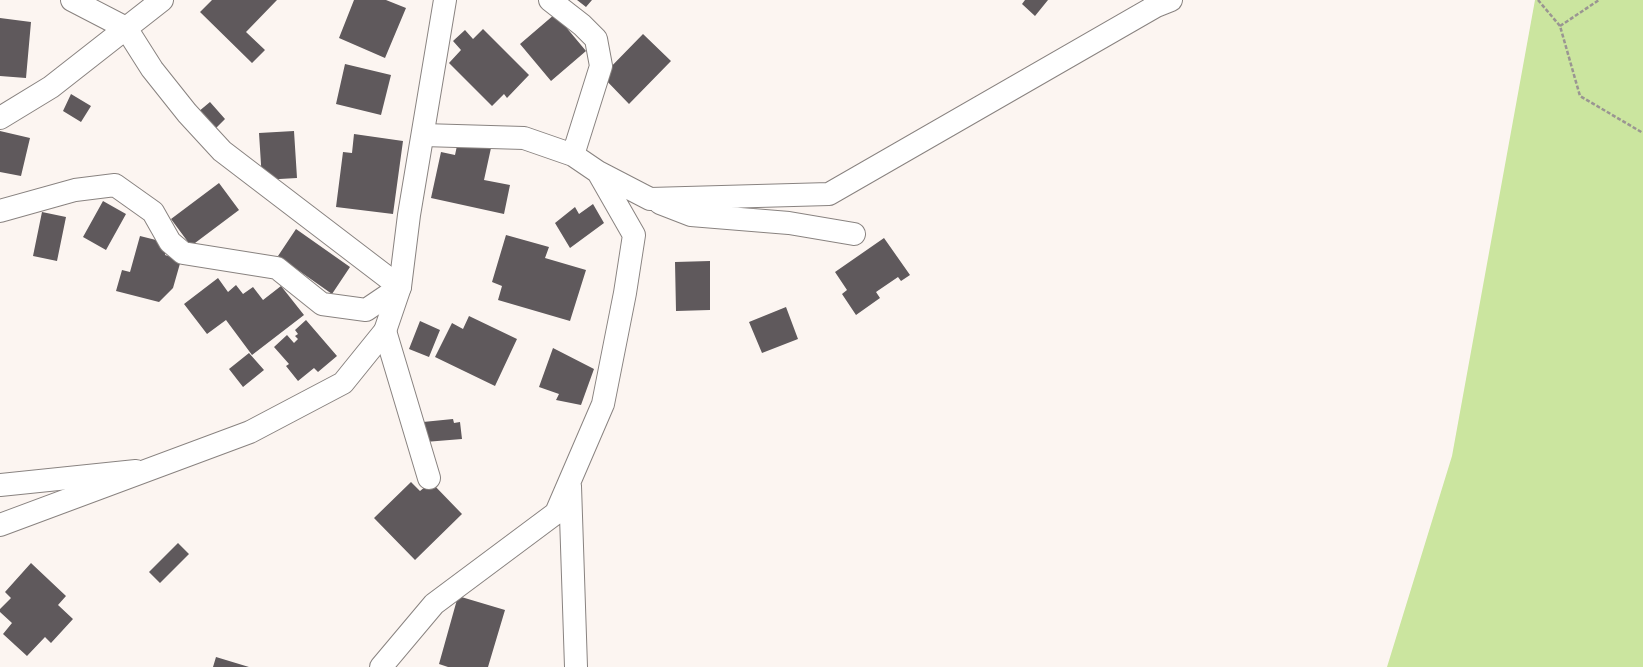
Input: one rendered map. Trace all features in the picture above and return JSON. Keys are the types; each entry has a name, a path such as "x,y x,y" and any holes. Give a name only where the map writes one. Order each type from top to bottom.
{"street":[{"path":"72,0 126,28 152,69 187,112 222,151 400,287"},
{"path":"0,118 51,87 162,0"},
{"path":"0,525 250,432 343,383 385,331 400,287 408,215 423,135 445,0"},
{"path":"550,0 582,25 596,40 601,66 573,155"},
{"path":"650,199 829,194 1156,6 1171,0"},
{"path":"423,135 524,138 573,155 598,172 650,199 691,214 789,223 854,234"},
{"path":"381,667 434,604 556,513 602,404 625,293 634,235 598,172"},
{"path":"0,211 75,190 115,185 153,212 170,242 183,253 277,268 322,304 366,310 400,287"},
{"path":"385,331 428,478"},
{"path":"0,485 148,469"},
{"path":"570,480 576,667"}],"path":[{"path":"1538,0 1560,26 1580,96 1643,133"},
{"path":"1560,26 1599,0"}],"green space":[{"path":"1535,0 1643,0 1643,667 1387,667 1452,456"}],"building":[{"path":"212,0 277,0 246,32 265,50 252,63 200,12"},
{"path":"354,0 386,0 406,8 385,58 339,38"},
{"path":"577,0 592,0 586,7"},
{"path":"1025,0 1048,0 1035,16 1022,4"},
{"path":"555,14 586,51 551,81 520,44"},
{"path":"0,18 31,22 26,78 0,76"},
{"path":"483,29 529,75 507,98 504,94 492,106 449,63 461,50 453,41 465,30 473,39"},
{"path":"643,34 671,61 629,104 602,76"},
{"path":"345,64 391,75 381,115 336,104"},
{"path":"71,94 91,106 81,122 63,111"},
{"path":"210,102 225,119 214,130 198,112"},
{"path":"0,131 30,138 21,176 0,172"},
{"path":"294,131 297,178 262,180 259,133"},
{"path":"354,134 403,141 393,214 336,207 343,152 352,153"},
{"path":"458,141 491,148 484,180 510,185 504,214 431,198 441,152 455,155"},
{"path":"219,183 239,210 191,246 171,219"},
{"path":"103,201 126,214 106,250 83,237"},
{"path":"593,204 604,223 570,248 555,223 575,207 579,214"},
{"path":"42,212 66,217 57,261 33,256"},
{"path":"296,229 350,267 332,294 278,256"},
{"path":"506,235 549,247 545,258 586,270 570,321 498,300 502,286 492,282"},
{"path":"140,236 168,243 165,255 181,260 173,288 159,302 116,291 122,270 130,272"},
{"path":"884,238 910,275 901,281 898,277 876,292 880,298 856,315 842,294 847,290 835,272"},
{"path":"710,261 710,310 676,311 675,262"},
{"path":"218,278 228,292 236,285 243,294 253,287 263,300 281,286 304,315 252,355 226,320 207,334 184,304"},
{"path":"786,307 798,339 762,353 749,322"},
{"path":"469,316 517,339 495,386 435,357 452,323 463,329"},
{"path":"306,320 337,356 318,372 314,368 298,381 286,366 289,364 274,347 287,335 294,343 298,339 295,336 298,334 295,330"},
{"path":"420,321 440,330 429,357 409,349"},
{"path":"553,348 594,369 581,405 556,400 559,394 539,387"},
{"path":"249,353 264,370 243,387 229,369"},
{"path":"453,419 454,423 460,422 462,439 425,442 423,422"},
{"path":"411,482 420,491 431,482 462,514 415,560 374,518"},
{"path":"178,543 189,554 160,583 149,572"},
{"path":"31,563 66,596 58,605 73,619 51,643 45,637 27,656 3,634 12,623 0,612 0,609 11,598 5,592"},
{"path":"458,596 505,610 488,667 448,667 439,664"},
{"path":"216,657 249,667 213,667"}]}
